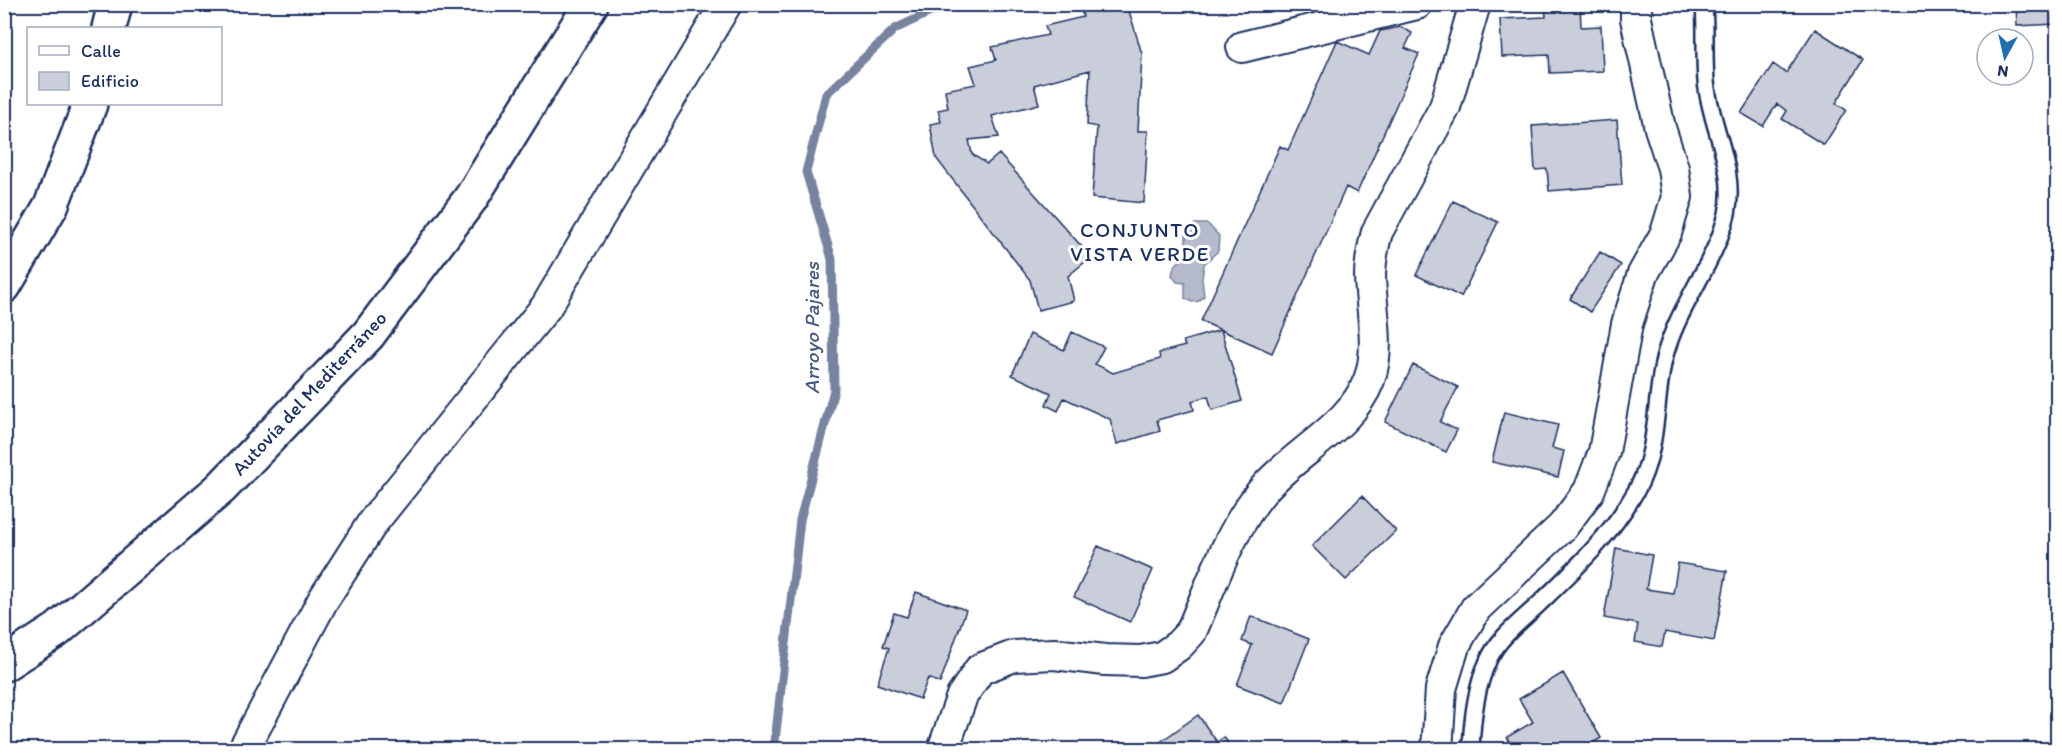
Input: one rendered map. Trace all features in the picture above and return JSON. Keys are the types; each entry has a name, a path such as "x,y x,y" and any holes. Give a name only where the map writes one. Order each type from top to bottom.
{"highway":[{"path":"109,27 115,4"},
{"name":"Autovía del Mediterráneo","path":"4,664 57,630 222,488 368,335 471,198 591,4"},
{"path":"4,286 51,206 90,105"}],"street":[{"path":"243,750 323,600 373,522 546,307 726,4"},
{"path":"1242,47 1417,4"},
{"path":"944,750 962,696 980,669 1014,656 1054,654 1105,660 1141,661 1162,657 1179,645 1191,632 1241,521 1258,497 1293,460 1360,401 1370,379 1375,355 1370,275 1371,254 1377,232 1445,107 1474,4"},
{"path":"1437,750 1441,689 1454,646 1476,608 1563,526 1590,491 1604,452 1627,324 1643,274 1666,233 1677,197 1673,168 1660,128 1636,19 1636,4"}],"lane":[{"path":"1472,750 1478,696 1488,660 1503,639 1590,555 1638,489 1654,436 1664,360 1679,315 1719,238 1727,213 1729,186 1726,159 1713,122 1706,81 1704,4"}],"water":[{"path":"1195,224 1208,224 1219,236 1218,251 1204,264 1202,279 1204,296 1199,301 1192,302 1185,298 1185,283 1177,282 1172,275 1174,267 1186,253 1186,230"}],"building":[{"path":"1095,4 1127,4 1142,54 1138,131 1148,131 1144,203 1092,198 1097,127 1087,125 1090,70 1034,85 1039,104 992,116 999,137 969,140 972,154 987,164 999,154 1091,257 1068,276 1074,301 1038,310 1030,280 936,158 930,124 941,122 938,110 948,108 945,90 976,84 970,66 996,60 992,47 1048,35 1045,26 1083,17 1081,9"},
{"path":"1545,4 1580,4 1581,27 1601,26 1603,71 1550,73 1549,55 1502,57 1500,19 1546,17"},
{"path":"2016,4 2058,4 2058,24 2017,26"},
{"path":"1401,27 1412,33 1405,48 1419,54 1357,193 1346,187 1272,353 1201,321 1280,146 1288,150 1337,41 1369,55 1380,31"},
{"path":"1815,29 1863,60 1836,103 1846,110 1824,145 1782,119 1787,111 1777,104 1763,126 1741,113 1773,64 1786,73"},
{"path":"1617,120 1622,185 1549,191 1547,169 1535,170 1532,126"},
{"path":"1453,201 1498,222 1461,297 1416,275"},
{"path":"1600,252 1621,265 1590,312 1570,299"},
{"path":"1221,330 1242,401 1212,410 1208,396 1192,401 1194,410 1157,420 1160,431 1117,444 1110,419 1064,398 1058,411 1046,405 1051,393 1012,375 1030,334 1064,350 1072,332 1104,347 1095,364 1113,373 1160,359 1159,353 1185,346 1183,341"},
{"path":"1413,365 1458,387 1440,422 1457,430 1446,452 1385,422"},
{"path":"1504,412 1558,425 1552,448 1564,451 1558,477 1492,462"},
{"path":"1362,496 1396,531 1346,580 1312,546"},
{"path":"1098,546 1153,570 1130,622 1074,597"},
{"path":"1616,548 1652,555 1646,589 1673,593 1678,563 1727,571 1714,641 1665,632 1662,647 1635,642 1638,624 1604,618"},
{"path":"916,592 966,610 940,683 928,678 920,699 877,684 889,648 883,646 894,613 907,617"},
{"path":"1251,616 1309,639 1284,703 1237,685 1252,645 1242,641"},
{"path":"1563,673 1601,738 1582,750 1514,750 1507,737 1533,722 1519,699"},
{"path":"1198,715 1217,742 1224,737 1233,750 1149,750"}],"waterway":[{"name":"Arroyo Pajares","path":"774,750 800,520 834,390 832,259 806,172 826,94 895,29 947,4"}],"district":[{"name":"CONJUNTO VISTA VERDE","path":"1140,242"}]}
